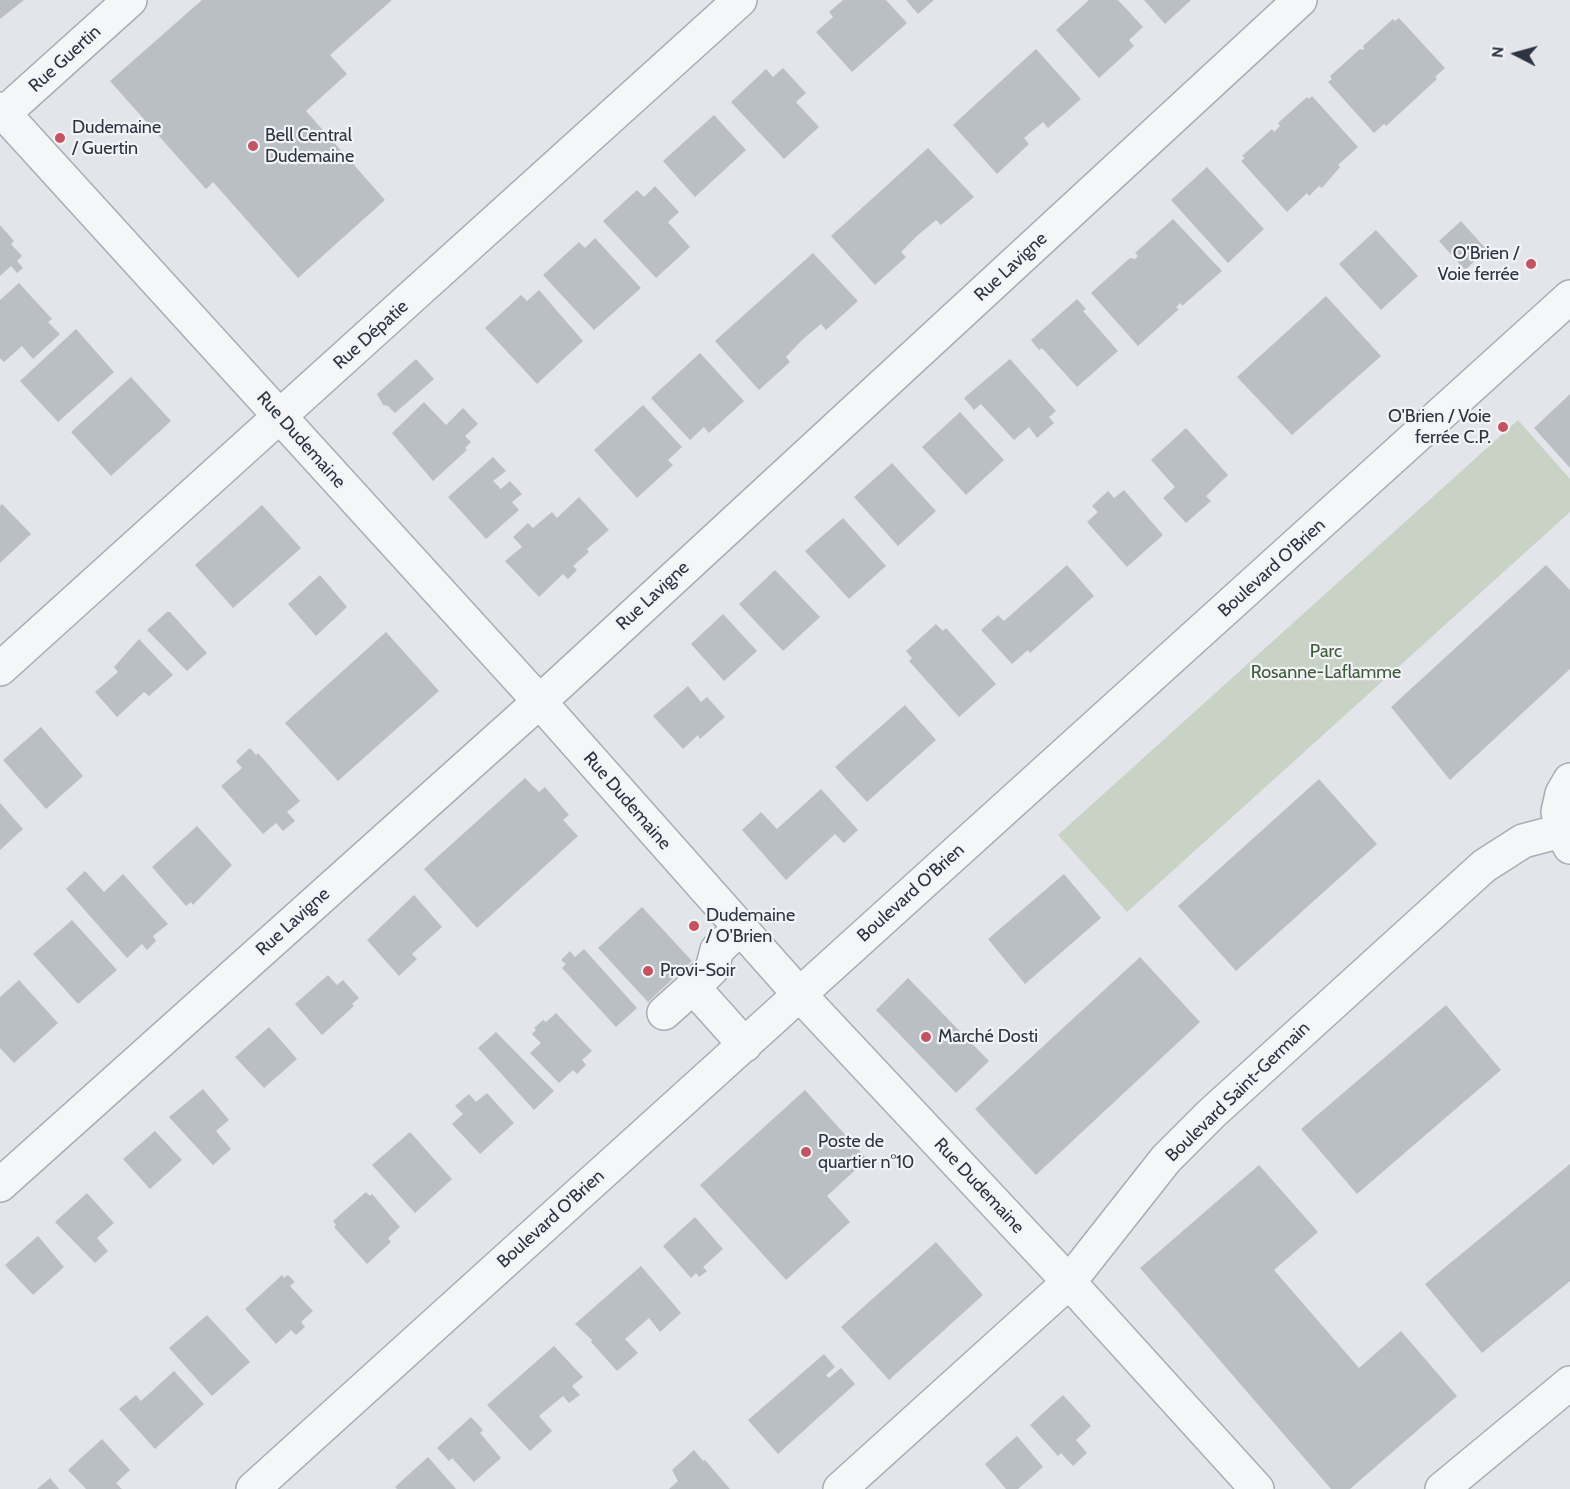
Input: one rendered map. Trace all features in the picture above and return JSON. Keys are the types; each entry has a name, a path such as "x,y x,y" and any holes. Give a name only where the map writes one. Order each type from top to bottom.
{"street":[{"name":"Rue Guertin","path":"1,113 130,0"},
{"name":"Rue Dépatie","path":"0,669 740,0"},
{"name":"Rue Lavigne","path":"0,1185 539,701 1300,0"},
{"name":"Rue Dudemaine","path":"1,113 539,701 800,995 1069,1281 1257,1489"},
{"name":"Boulevard O'Brien","path":"253,1489 1570,297"},
{"name":"Boulevard Saint-Germain","path":"840,1489 1069,1281 1166,1159 1210,1114 1484,866 1523,841 1565,839 1559,803 1570,780"},
{"path":"664,1013 712,969 717,950 740,928"},
{"path":"693,987 745,1044"},
{"path":"1442,1489 1570,1383"}],"green space":[{"name":"Parc Rosanne-Laflamme","path":"1518,420 1570,479 1570,512 1127,912 1058,835"}],"building":[{"path":"0,0 24,0 0,19"},
{"name":"Bell Central Dudemaine","path":"202,0 392,0 330,55 347,74 306,111 385,200 298,278 213,182 206,189 110,81"},
{"path":"843,0 886,0 907,23 852,72 816,32 833,17 829,12"},
{"path":"906,0 934,0 918,14"},
{"path":"1089,0 1118,0 1143,27 1129,40 1134,46 1099,78 1056,30"},
{"path":"1144,0 1191,0 1165,24"},
{"path":"1399,18 1445,68 1435,77 1437,79 1386,126 1384,124 1374,133 1328,82 1332,79 1330,76 1360,49 1364,50 1363,46 1393,19 1395,21"},
{"path":"1036,49 1081,99 1048,128 1043,122 1024,138 1029,144 997,174 953,125"},
{"path":"783,68 806,93 796,102 819,127 784,159 731,102 766,69 773,77"},
{"path":"1312,96 1358,147 1338,165 1340,167 1322,188 1319,186 1309,196 1307,193 1287,212 1241,161 1245,158 1242,156 1272,129 1274,132 1280,126 1278,123 1307,97 1309,99"},
{"path":"714,115 746,150 695,197 663,161"},
{"path":"928,148 974,197 941,225 936,220 918,235 901,252 906,257 875,285 831,236"},
{"path":"1207,167 1264,229 1228,263 1171,200"},
{"path":"655,186 679,212 668,222 690,247 656,278 603,221 637,190 644,197"},
{"path":"1173,219 1222,271 1182,306 1181,303 1178,305 1176,308 1179,309 1138,346 1091,293 1130,258 1135,259 1138,256 1135,253"},
{"path":"1461,221 1487,250 1465,270 1439,241"},
{"path":"0,225 14,241 11,244 22,256 17,261 23,268 17,273 11,266 0,276"},
{"path":"1376,230 1418,276 1381,310 1339,264"},
{"path":"595,238 641,288 594,330 543,275 579,242 585,248"},
{"path":"813,253 858,301 826,330 821,324 803,339 786,357 790,362 759,390 715,341"},
{"path":"19,283 52,319 48,322 60,334 33,359 22,346 4,362 0,358 0,300"},
{"path":"539,290 583,341 537,384 485,328 521,295 527,301"},
{"path":"1326,296 1381,356 1292,435 1237,377"},
{"path":"1077,299 1086,309 1083,311 1118,351 1077,387 1042,348 1039,350 1031,340"},
{"path":"76,329 114,372 58,422 20,381"},
{"path":"700,353 744,401 709,433 704,427 690,440 651,398"},
{"path":"416,359 434,379 395,413 388,406 383,405 377,394"},
{"path":"1010,359 1056,411 1049,417 1054,423 1037,438 1029,427 1014,440 981,404 974,410 964,398"},
{"path":"131,377 171,421 111,476 71,432"},
{"path":"1570,394 1570,468 1534,428"},
{"path":"424,402 446,425 463,408 478,424 465,436 471,442 465,448 467,450 433,481 392,433"},
{"path":"643,405 682,447 668,460 673,465 637,498 594,450"},
{"path":"960,412 1004,460 966,495 922,447"},
{"path":"1186,428 1228,475 1206,496 1211,501 1186,523 1163,498 1175,487 1151,460"},
{"path":"493,457 506,471 493,481 501,489 510,481 522,494 512,502 519,510 486,539 448,497"},
{"path":"892,463 936,511 898,546 854,497"},
{"path":"1124,490 1163,535 1127,567 1087,522 1098,512 1092,506 1108,491 1114,498"},
{"path":"579,497 609,530 587,549 589,552 573,566 577,570 568,579 563,574 539,597 505,561 522,547 513,537 528,523 533,528 552,512 557,518"},
{"path":"2,504 31,534 0,563 0,506"},
{"path":"262,505 301,548 233,608 195,565"},
{"path":"843,518 886,566 849,599 805,551"},
{"path":"1067,565 1094,596 1030,653 1028,650 1012,664 981,630 998,615 1004,621"},
{"path":"1546,565 1570,590 1570,669 1450,780 1391,707"},
{"path":"775,570 820,617 783,651 739,604"},
{"path":"320,575 347,607 316,636 288,604"},
{"path":"167,612 170,612 207,653 187,671 147,630"},
{"path":"723,614 757,651 724,681 691,644"},
{"path":"936,624 943,631 946,628 996,684 959,717 909,661 912,658 906,651"},
{"path":"386,632 439,691 338,781 285,723"},
{"path":"139,639 173,675 149,696 144,692 117,717 95,692 118,672 114,667"},
{"path":"688,686 701,702 707,697 725,717 700,739 698,735 683,749 653,716"},
{"path":"905,705 936,740 867,802 835,767"},
{"path":"41,727 83,776 46,809 3,760"},
{"path":"250,748 256,755 258,753 300,801 287,812 295,821 283,831 276,823 263,834 221,786 242,768 236,761"},
{"path":"525,778 539,792 545,787 569,815 563,820 578,836 477,928 424,869"},
{"path":"1319,779 1377,844 1236,971 1178,906"},
{"path":"821,789 858,830 844,843 835,834 786,880 742,830 761,812 777,829"},
{"path":"0,803 23,829 0,850"},
{"path":"197,826 232,865 193,905 191,902 186,906 152,867"},
{"path":"85,871 104,892 123,874 168,924 153,936 156,941 147,950 142,944 127,958 66,889"},
{"path":"1064,874 1101,918 1025,984 988,939"},
{"path":"414,895 442,927 412,954 417,959 399,976 367,940"},
{"path":"642,907 692,961 648,1002 598,948"},
{"path":"72,920 117,970 78,1004 33,954"},
{"path":"584,949 637,1008 616,1027 562,968 566,964 561,960 570,951 575,957"},
{"path":"1140,957 1200,1022 1036,1175 975,1109"},
{"path":"328,975 337,985 343,980 359,998 352,1004 354,1006 322,1035 295,1004"},
{"path":"908,978 989,1061 956,1093 876,1010"},
{"path":"19,980 58,1023 14,1063 0,1048 0,997"},
{"path":"1446,1005 1501,1070 1357,1194 1301,1129"},
{"path":"556,1013 592,1051 582,1060 586,1065 577,1074 573,1070 559,1083 530,1053 541,1043 532,1034 536,1030 534,1028 543,1020 546,1022"},
{"path":"269,1027 297,1059 264,1088 235,1057"},
{"path":"496,1032 554,1091 534,1110 478,1048"},
{"path":"203,1089 229,1120 216,1131 231,1149 213,1165 169,1117"},
{"path":"805,1090 867,1159 827,1196 850,1222 786,1280 700,1185"},
{"path":"487,1093 514,1123 480,1154 452,1124 463,1114 455,1106 469,1094 476,1102"},
{"path":"155,1131 182,1160 150,1189 123,1159"},
{"path":"410,1132 452,1179 415,1213 372,1165"},
{"path":"1570,1164 1570,1281 1482,1353 1425,1284"},
{"path":"1259,1165 1318,1232 1274,1270 1359,1368 1401,1331 1457,1396 1350,1489 1331,1489 1140,1268"},
{"path":"366,1192 370,1196 372,1194 400,1227 388,1238 391,1242 367,1264 334,1227 336,1225 333,1221"},
{"path":"87,1193 114,1223 97,1238 108,1251 95,1263 55,1222"},
{"path":"695,1217 723,1249 703,1267 707,1271 699,1277 696,1273 691,1278 663,1246"},
{"path":"38,1236 64,1267 33,1295 5,1265"},
{"path":"936,1242 983,1295 889,1380 841,1327"},
{"path":"641,1266 681,1313 660,1332 649,1318 625,1339 638,1353 617,1371 591,1342 592,1340 575,1324"},
{"path":"282,1275 284,1278 288,1275 295,1282 290,1286 313,1311 301,1322 305,1327 296,1335 291,1330 276,1344 245,1309"},
{"path":"207,1315 250,1362 212,1396 169,1348"},
{"path":"554,1346 583,1377 572,1386 580,1395 569,1403 563,1396 539,1416 552,1431 530,1451 487,1405"},
{"path":"824,1354 835,1367 826,1375 829,1378 841,1368 855,1384 778,1454 748,1420"},
{"path":"174,1371 204,1404 155,1449 119,1409 136,1395 141,1401"},
{"path":"1063,1395 1091,1426 1076,1440 1087,1453 1073,1466 1061,1453 1058,1456 1030,1425"},
{"path":"471,1417 483,1430 480,1433 501,1458 474,1482 452,1458 449,1461 437,1448"},
{"path":"1017,1436 1043,1467 1018,1489 1006,1489 985,1464"},
{"path":"102,1439 130,1470 116,1483 122,1489 86,1489 68,1470"},
{"path":"694,1450 730,1489 669,1489 678,1481 672,1470"},
{"path":"428,1457 456,1489 397,1489 395,1487"},
{"path":"50,1478 59,1489 37,1489"}],"place":[{"name":"Dudemaine / Guertin","path":"60,138"},
{"name":"Bell Central Dudemaine","path":"253,146"},
{"name":"O'Brien / Voie ferrée","path":"1531,264"},
{"name":"O'Brien / Voie ferrée C.P.","path":"1503,427"},
{"name":"Dudemaine / O'Brien","path":"694,926"},
{"name":"Provi-Soir","path":"648,971"},
{"name":"Marché Dosti","path":"926,1037"},
{"name":"Poste de quartier n°10","path":"806,1152"}]}
